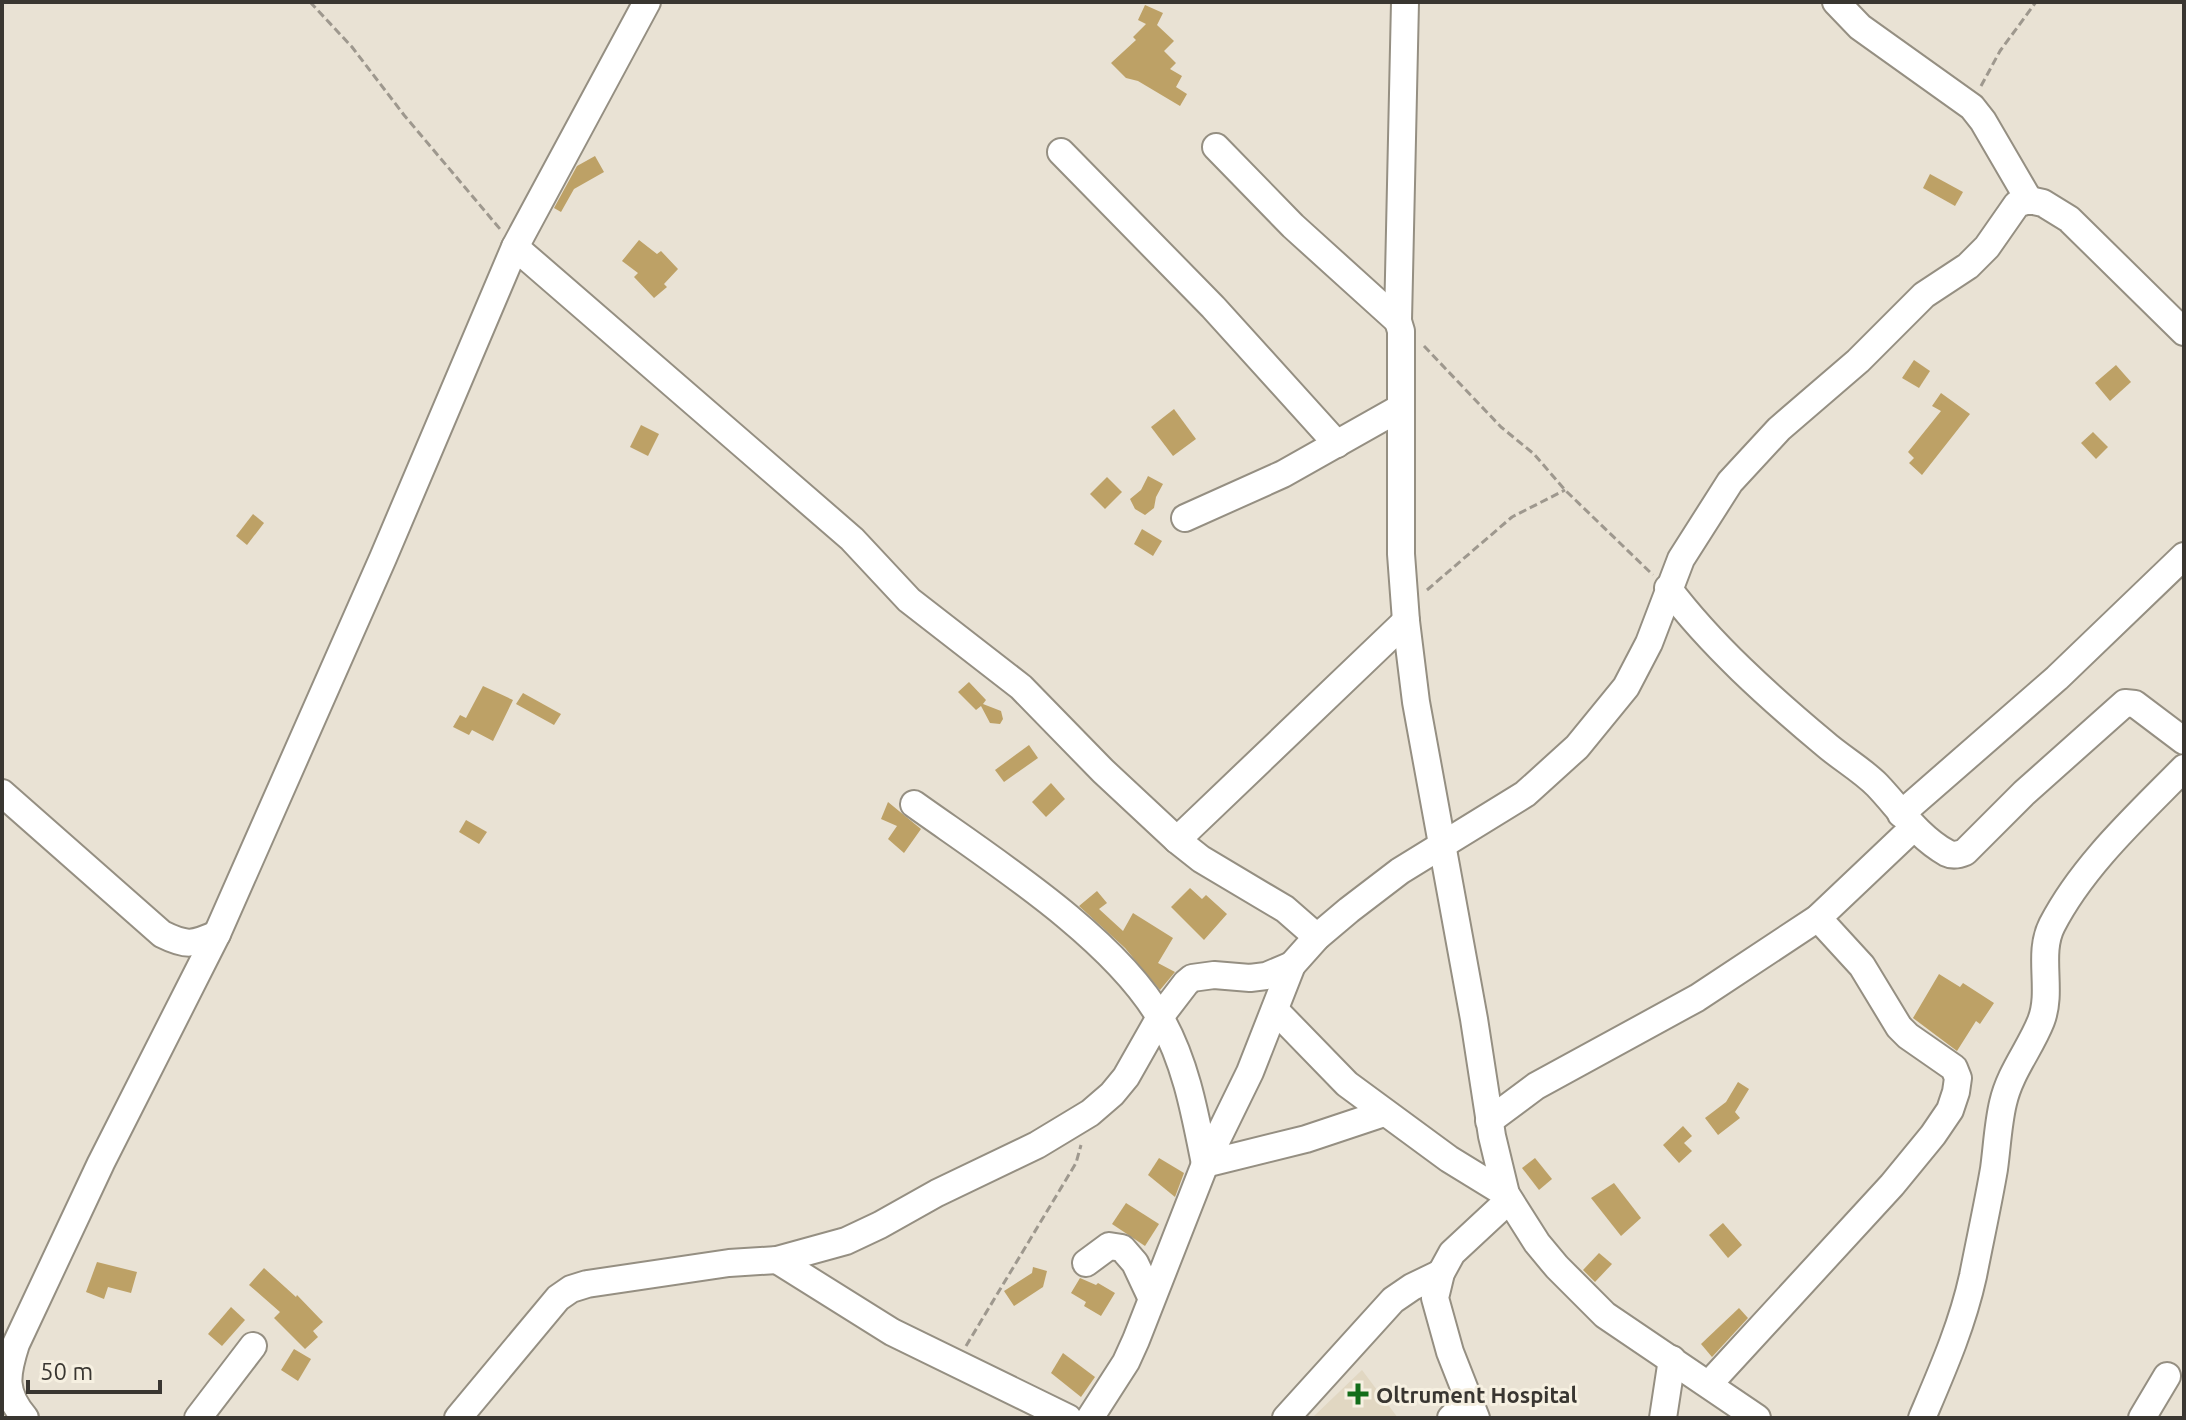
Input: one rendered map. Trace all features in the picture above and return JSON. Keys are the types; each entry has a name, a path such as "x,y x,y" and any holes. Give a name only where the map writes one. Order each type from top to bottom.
{"street":[{"path":"25,1418 16,1407 7,1383 16,1344 101,1163 217,934 383,558 515,247 647,2"},
{"path":"1405,2 1400,408 1401,554 1406,615 1416,702 1489,1121 1507,1197 1537,1243 1582,1294 1628,1332 1757,1418"},
{"path":"1836,2 1860,27 1972,107 2029,200"},
{"path":"1216,147 1293,226 1400,326"},
{"path":"1061,152 1213,307 1337,444"},
{"path":"1090,1418 1126,1362 1205,1164 1250,1072 1292,965 1317,937 1400,871 1525,794 1577,747 1626,687 1649,643 1681,559 1730,482 1779,429 1858,361 1924,295 1968,266 1987,247 2017,204 2029,200 2043,203 2069,219 2184,332"},
{"path":"515,247 852,539 909,600 1021,687 1103,771 1177,840 1201,859 1285,909 1317,937"},
{"path":"1185,518 1283,474 1400,408"},
{"path":"1489,1121 1536,1086 1697,998 1818,918 1907,820 2184,556"},
{"path":"1668,588 1684,609 1749,675 1824,744 1876,784 1907,820 1949,854 1965,852 2024,793 2125,703 2135,704 2184,741"},
{"path":"1177,840 1406,615"},
{"path":"1922,1418 1953,1347 1967,1299 1994,1170 2003,1102 2010,1080 2041,1020 2047,998 2050,929 2086,874 2120,833 2184,768"},
{"path":"2,793 162,934 179,942 195,944 217,934"},
{"path":"914,804 1061,912 1132,977 1160,1017 1181,1060 1205,1164"},
{"path":"1709,1384 1892,1185 1933,1135 1950,1110 1956,1092 1958,1078 1954,1068 1899,1027 1862,966 1818,918"},
{"path":"458,1418 558,1298 571,1289 729,1263 777,1260 846,1241 1057,1134 1090,1113 1126,1077 1160,1017 1192,978 1214,975 1266,976 1292,965"},
{"path":"1275,1010 1347,1084 1449,1159 1507,1197"},
{"path":"1205,1164 1306,1139 1384,1113"},
{"path":"1466,1412 1435,1298 1441,1273 1452,1253 1507,1197"},
{"path":"1086,1263 1109,1246 1122,1248 1135,1263 1151,1297"},
{"path":"777,1260 892,1332 1068,1418"},
{"path":"1286,1418 1393,1300 1441,1273"},
{"path":"198,1418 253,1346"},
{"path":"1663,1418 1672,1359"},
{"path":"2142,1418 2167,1376"}],"path":[{"path":"310,2 352,47 404,115 515,247"},
{"path":"1972,107 2000,51 2036,2"},
{"path":"1400,326 1428,349 1501,427 1534,454 1565,490 1668,588"},
{"path":"1406,615 1512,517 1565,490"},
{"path":"955,1362 1076,1163 1090,1113"}],"shaded area":[{"name":"Oltrument Hospital","path":"1362,1370 1398,1418 1312,1418"}],"building":[{"path":"1145,5 1163,13 1157,25 1174,41 1164,51 1176,63 1170,69 1182,76 1176,87 1187,94 1180,106 1138,81 1126,78 1111,63 1136,40 1133,37 1146,24 1138,20"},
{"path":"595,156 604,172 574,189 561,212 554,208 577,166"},
{"path":"1930,174 1963,192 1955,206 1923,188"},
{"path":"639,240 657,254 661,251 678,269 664,284 667,287 654,298 634,277 638,273 622,261"},
{"path":"1914,360 1930,371 1919,388 1902,378"},
{"path":"2116,365 2131,382 2110,401 2095,383"},
{"path":"1941,393 1970,414 1922,475 1909,463 1914,458 1908,452 1941,411 1932,406"},
{"path":"1174,409 1196,439 1173,456 1151,427"},
{"path":"641,425 659,434 648,456 630,447"},
{"path":"2093,432 2108,447 2096,459 2081,443"},
{"path":"1148,476 1163,484 1154,508 1145,515 1135,509 1130,499 1141,490"},
{"path":"1107,477 1122,492 1105,509 1090,494"},
{"path":"253,514 264,523 247,545 236,536"},
{"path":"1142,529 1162,541 1153,556 1134,544"},
{"path":"969,682 986,700 983,704 1001,711 1003,719 1000,724 990,723 981,706 976,710 958,692"},
{"path":"483,686 513,700 493,741 472,730 469,735 453,727 460,715 466,718"},
{"path":"523,693 561,714 554,725 516,704"},
{"path":"1029,745 1038,758 1004,782 995,770"},
{"path":"1051,783 1065,799 1046,817 1032,802"},
{"path":"888,802 921,829 904,853 888,839 897,826 881,819"},
{"path":"466,820 487,832 479,844 459,832"},
{"path":"1190,888 1202,899 1206,895 1227,914 1204,940 1171,907"},
{"path":"1097,891 1107,903 1099,909 1123,931 1133,913 1173,938 1158,963 1175,972 1160,990 1125,948 1079,906"},
{"path":"1939,974 1960,987 1963,983 1994,1003 1980,1024 1976,1021 1957,1051 1913,1018"},
{"path":"1738,1082 1749,1089 1735,1112 1740,1118 1718,1135 1705,1118 1726,1102"},
{"path":"1683,1126 1692,1136 1684,1143 1692,1151 1679,1163 1663,1145"},
{"path":"1159,1158 1184,1173 1175,1197 1148,1175"},
{"path":"1535,1158 1552,1179 1539,1190 1522,1168"},
{"path":"1614,1183 1641,1218 1621,1236 1591,1198"},
{"path":"1126,1203 1159,1224 1145,1246 1112,1224"},
{"path":"1723,1223 1742,1245 1728,1258 1709,1235"},
{"path":"1599,1253 1612,1264 1595,1282 1583,1270"},
{"path":"97,1262 137,1272 131,1293 108,1287 104,1299 86,1292"},
{"path":"1033,1267 1047,1271 1043,1287 1014,1306 1004,1291 1032,1273"},
{"path":"264,1268 323,1322 313,1331 318,1337 305,1349 274,1318 280,1312 249,1285"},
{"path":"1080,1278 1096,1285 1098,1283 1115,1293 1101,1316 1084,1306 1086,1302 1071,1293"},
{"path":"231,1307 245,1320 222,1346 208,1334"},
{"path":"1739,1308 1748,1318 1712,1357 1701,1344"},
{"path":"294,1349 311,1359 298,1381 281,1370"},
{"path":"1063,1353 1095,1377 1081,1397 1051,1373"}],"place":[{"name":"Oltrument Hospital","path":"1358,1394"}]}
